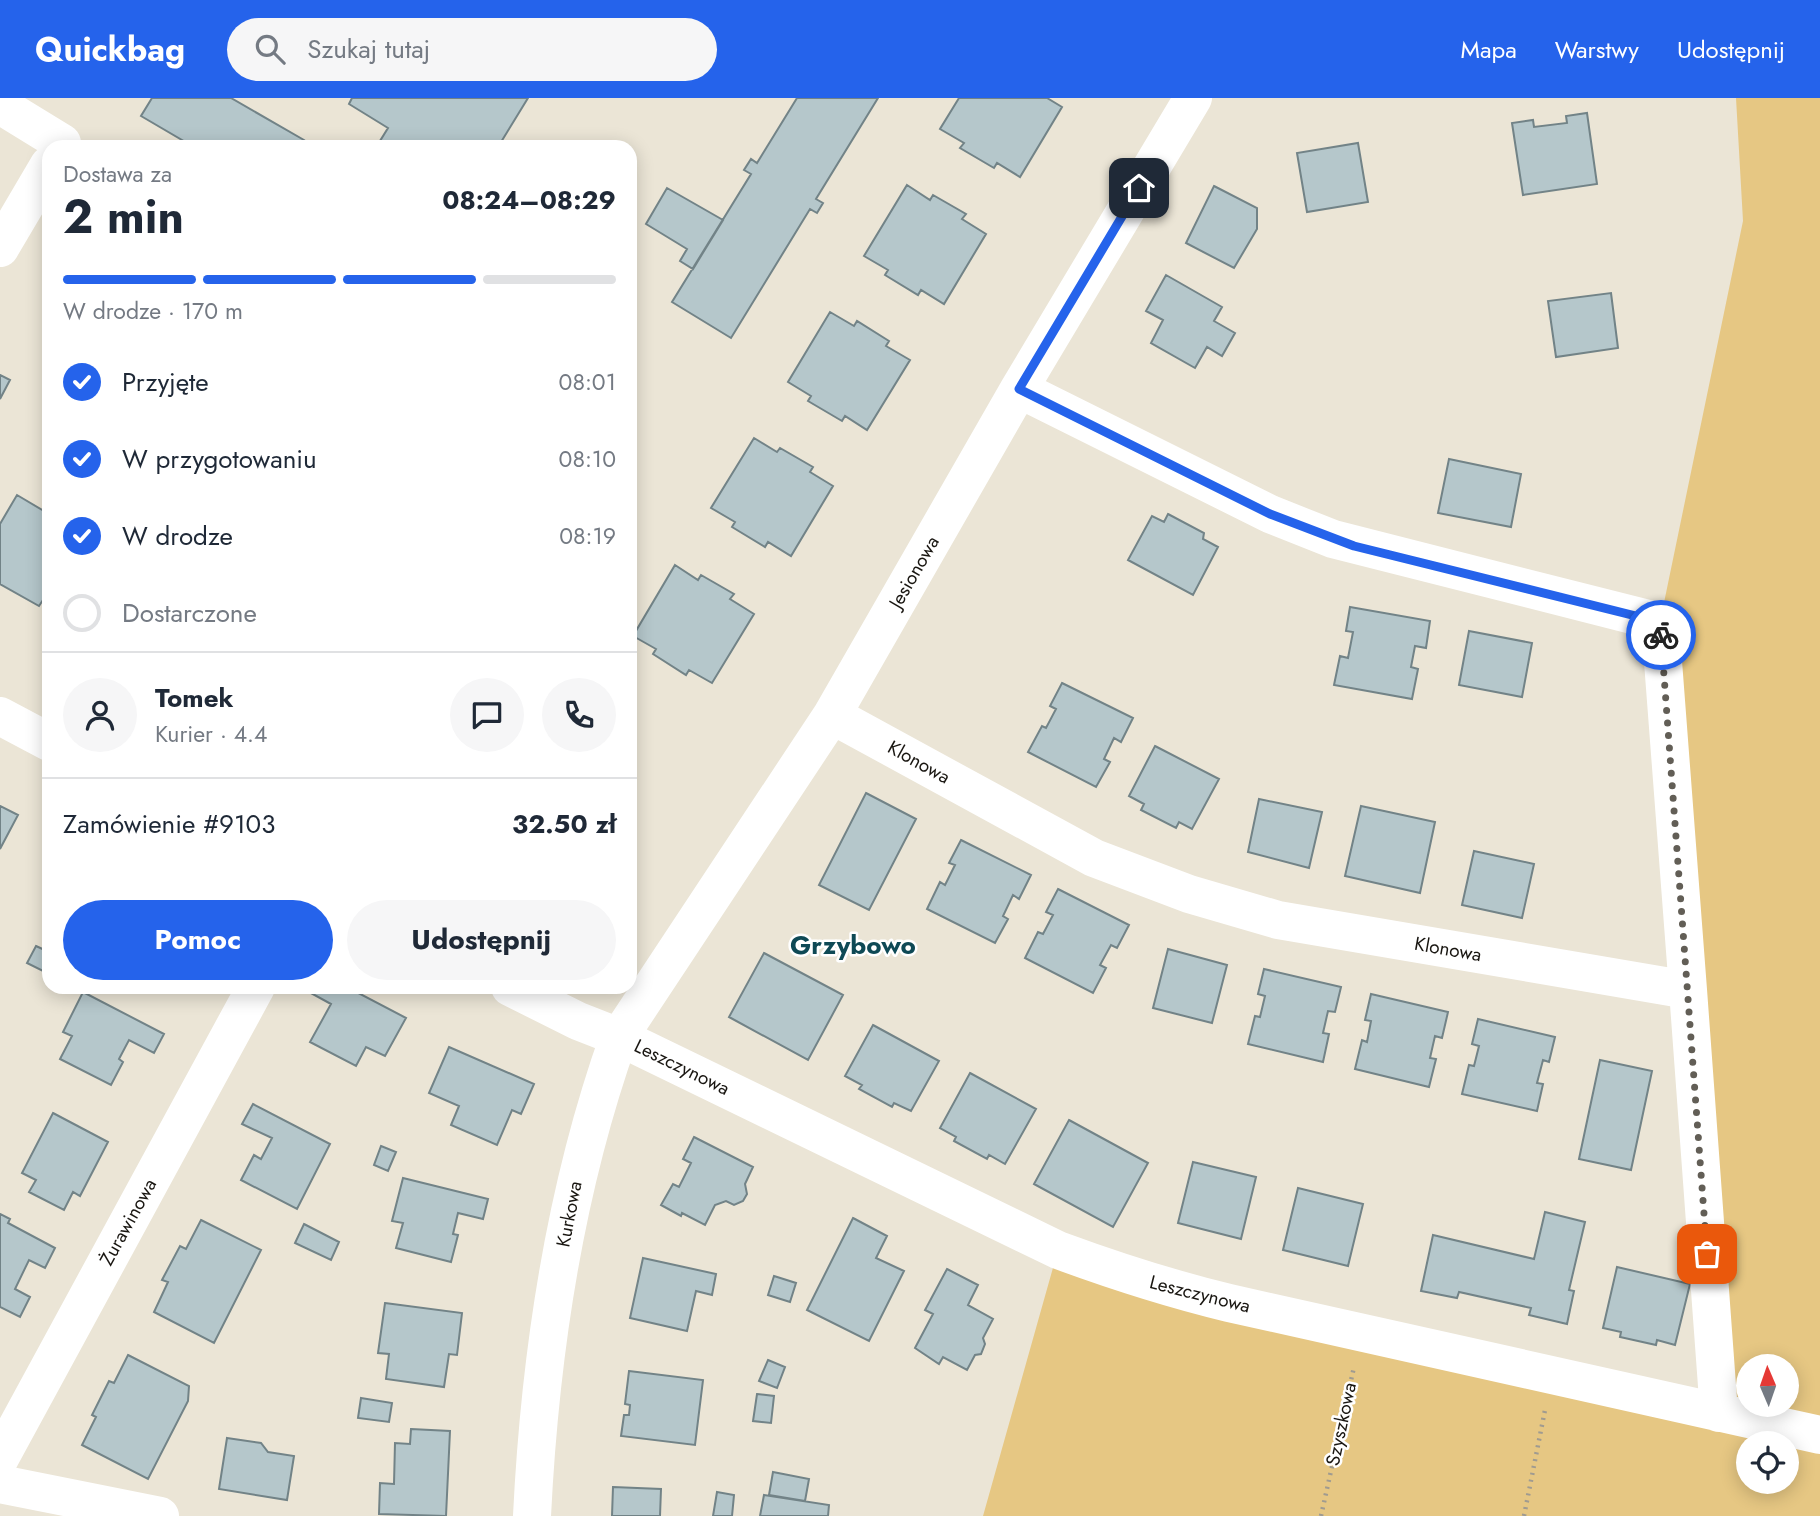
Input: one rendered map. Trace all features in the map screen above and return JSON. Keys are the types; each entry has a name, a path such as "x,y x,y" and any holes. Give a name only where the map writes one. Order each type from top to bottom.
{"street":[{"name":"Jesionowa","path":"620,1037 832,715 1019,389 1193,98"},
{"path":"0,105 47,140"},
{"path":"0,248 42,179"},
{"path":"1019,389 1270,514 1333,539 1660,622 1719,1413"},
{"name":"Klonowa","path":"832,715 1094,858 1189,894 1278,920 1688,990"},
{"path":"0,716 42,738"},
{"name":"Żurawinowa","path":"0,1458 252,994"},
{"path":"523,994 620,1037"},
{"name":"Leszczynowa","path":"620,1037 1058,1250 1102,1266 1187,1293 1820,1435"},
{"name":"Kurkowa","path":"532,1516 549,1329 562,1250 579,1164 620,1037"},
{"path":"0,1483 160,1516"}],"path":[{"name":"Szyszkowa","path":"1321,1516 1361,1332"},
{"path":"1524,1516 1551,1375"}],"shaded area":[{"path":"1736,98 1820,98 1820,1516 983,1516 1058,1250 1718,1412 1660,622 1743,221"}],"building":[{"path":"152,98 231,98 304,140 182,140 141,116"},
{"path":"352,98 528,98 502,140 381,140 388,128 349,104"},
{"path":"797,98 878,98 816,199 823,203 817,213 810,209 731,338 672,302 751,174 744,170 751,159 757,163"},
{"path":"959,98 1047,98 1062,107 1020,177 997,163 994,168 960,148 964,143 940,129"},
{"path":"1587,113 1597,184 1523,195 1512,123 1533,120 1534,127 1567,123 1566,116"},
{"path":"1358,143 1368,202 1307,212 1297,153"},
{"path":"907,185 930,200 933,195 966,214 962,219 986,234 944,304 921,290 918,295 885,275 888,270 864,256"},
{"path":"1214,186 1257,208 1257,229 1234,268 1186,243"},
{"path":"667,188 723,220 693,269 680,261 687,249 646,224"},
{"path":"1166,275 1222,307 1214,321 1235,333 1222,356 1207,347 1195,368 1151,343 1163,320 1146,311"},
{"path":"1611,293 1618,348 1556,357 1548,301"},
{"path":"830,312 854,326 857,321 889,341 886,346 910,360 867,430 845,416 842,421 808,401 811,396 788,382"},
{"path":"0,375 10,380 0,399"},
{"path":"754,438 777,452 780,448 813,467 810,472 833,486 791,556 768,542 765,547 732,527 735,522 711,508"},
{"path":"1449,459 1521,474 1511,527 1438,513"},
{"path":"17,495 42,510 42,602 39,606 0,584 0,524"},
{"path":"1168,514 1204,533 1203,539 1218,547 1193,595 1128,560 1152,516 1164,522"},
{"path":"675,565 698,580 701,575 734,594 730,599 754,614 712,683 689,670 686,675 653,654 656,649 637,638 637,629"},
{"path":"1350,607 1430,621 1426,648 1415,646 1411,667 1418,669 1412,699 1334,685 1340,656 1348,658 1353,632 1346,631"},
{"path":"1469,631 1532,643 1522,697 1459,685"},
{"path":"1062,683 1133,718 1121,742 1114,738 1104,759 1110,762 1096,787 1028,752 1042,726 1046,728 1056,709 1050,706"},
{"path":"1155,746 1219,779 1192,829 1179,822 1176,828 1141,810 1144,804 1129,796"},
{"path":"866,793 916,819 869,910 819,885"},
{"path":"1259,799 1322,812 1309,868 1248,852"},
{"path":"0,806 18,815 0,849"},
{"path":"1361,806 1435,822 1420,893 1345,876"},
{"path":"961,840 1031,875 1019,899 1013,895 1003,916 1008,919 995,943 927,909 940,882 945,885 955,865 949,863"},
{"path":"1474,851 1534,864 1522,918 1462,905"},
{"path":"1058,889 1129,925 1117,948 1111,945 1100,965 1106,968 1093,993 1025,958 1038,932 1043,934 1053,915 1046,912"},
{"path":"36,946 42,949 42,970 27,963"},
{"path":"1168,949 1227,965 1212,1023 1153,1008"},
{"path":"764,953 843,995 808,1060 729,1017"},
{"path":"1264,969 1341,987 1335,1012 1328,1011 1323,1033 1329,1034 1323,1062 1248,1044 1255,1016 1260,1017 1265,996 1258,994"},
{"path":"82,994 87,994 164,1034 154,1053 129,1040 119,1059 123,1062 111,1085 60,1059 72,1036 63,1032"},
{"path":"313,994 360,994 406,1018 385,1056 366,1047 356,1066 310,1042 331,1004"},
{"path":"1371,994 1448,1012 1442,1038 1435,1036 1430,1058 1436,1059 1429,1087 1355,1069 1362,1040 1367,1042 1371,1021 1365,1020"},
{"path":"1478,1019 1555,1037 1549,1062 1543,1060 1537,1083 1543,1084 1537,1111 1462,1094 1469,1065 1474,1066 1479,1046 1472,1044"},
{"path":"873,1025 939,1061 911,1111 894,1103 892,1107 859,1089 862,1085 845,1076"},
{"path":"449,1047 534,1084 521,1114 512,1110 497,1145 451,1125 459,1106 429,1093"},
{"path":"1600,1060 1652,1071 1631,1170 1579,1159"},
{"path":"970,1073 1036,1109 1005,1164 989,1155 987,1159 954,1141 956,1137 940,1128"},
{"path":"253,1104 330,1144 297,1209 241,1180 254,1155 261,1159 272,1138 242,1124"},
{"path":"53,1113 108,1142 80,1196 73,1192 64,1210 29,1192 36,1180 22,1173"},
{"path":"1069,1120 1148,1163 1113,1227 1034,1184"},
{"path":"694,1137 753,1167 745,1184 747,1194 743,1201 734,1205 726,1201 715,1205 705,1225 661,1205 673,1184 679,1187 691,1163 683,1159"},
{"path":"381,1146 396,1152 388,1171 374,1165"},
{"path":"1193,1162 1256,1177 1241,1239 1178,1223"},
{"path":"403,1178 488,1199 483,1219 458,1213 453,1234 458,1235 451,1262 396,1248 403,1223 392,1221"},
{"path":"1298,1188 1363,1204 1348,1266 1283,1250"},
{"path":"1545,1212 1585,1222 1569,1290 1574,1291 1567,1324 1529,1315 1531,1308 1459,1292 1457,1298 1421,1291 1433,1235 1534,1259"},
{"path":"0,1214 10,1219 8,1223 55,1248 45,1268 29,1260 15,1289 30,1297 20,1317 0,1307"},
{"path":"853,1218 887,1236 876,1258 904,1271 869,1341 807,1310"},
{"path":"201,1220 261,1250 214,1343 154,1312 168,1282 162,1280 180,1246 186,1249"},
{"path":"304,1224 339,1242 331,1260 295,1243"},
{"path":"643,1258 716,1274 712,1295 696,1291 687,1331 630,1318"},
{"path":"1617,1267 1690,1284 1675,1345 1657,1340 1656,1345 1620,1337 1621,1332 1603,1328"},
{"path":"947,1269 978,1285 968,1305 993,1319 983,1338 985,1344 981,1354 975,1355 967,1370 943,1357 939,1364 915,1348 933,1314 925,1310"},
{"path":"774,1276 796,1283 790,1302 768,1295"},
{"path":"385,1303 462,1313 457,1355 449,1354 444,1387 386,1379 389,1354 378,1353"},
{"path":"128,1355 189,1386 188,1401 148,1479 82,1445 96,1417 92,1415 109,1381 114,1383"},
{"path":"768,1360 785,1367 777,1388 759,1381"},
{"path":"629,1371 703,1380 695,1445 621,1436 624,1415 629,1415 630,1405 625,1404"},
{"path":"757,1394 774,1396 771,1423 753,1421"},
{"path":"361,1398 392,1403 389,1422 358,1418"},
{"path":"411,1429 450,1431 446,1516 379,1514 380,1483 394,1484 395,1443 410,1444"},
{"path":"227,1438 261,1443 268,1452 294,1456 287,1500 219,1489"},
{"path":"773,1472 809,1479 805,1501 769,1495"},
{"path":"613,1487 661,1489 660,1516 612,1516"},
{"path":"717,1492 734,1495 732,1516 713,1516"},
{"path":"764,1495 829,1505 828,1516 760,1516"}],"way so far":[{"path":"1661,635 1707,1254"}],"district":[{"name":"Grzybowo","path":"853,945"}],"route":[{"path":"1139,188 1019,389 1270,514 1312,531 1354,546 1660,622 1661,635"}]}
